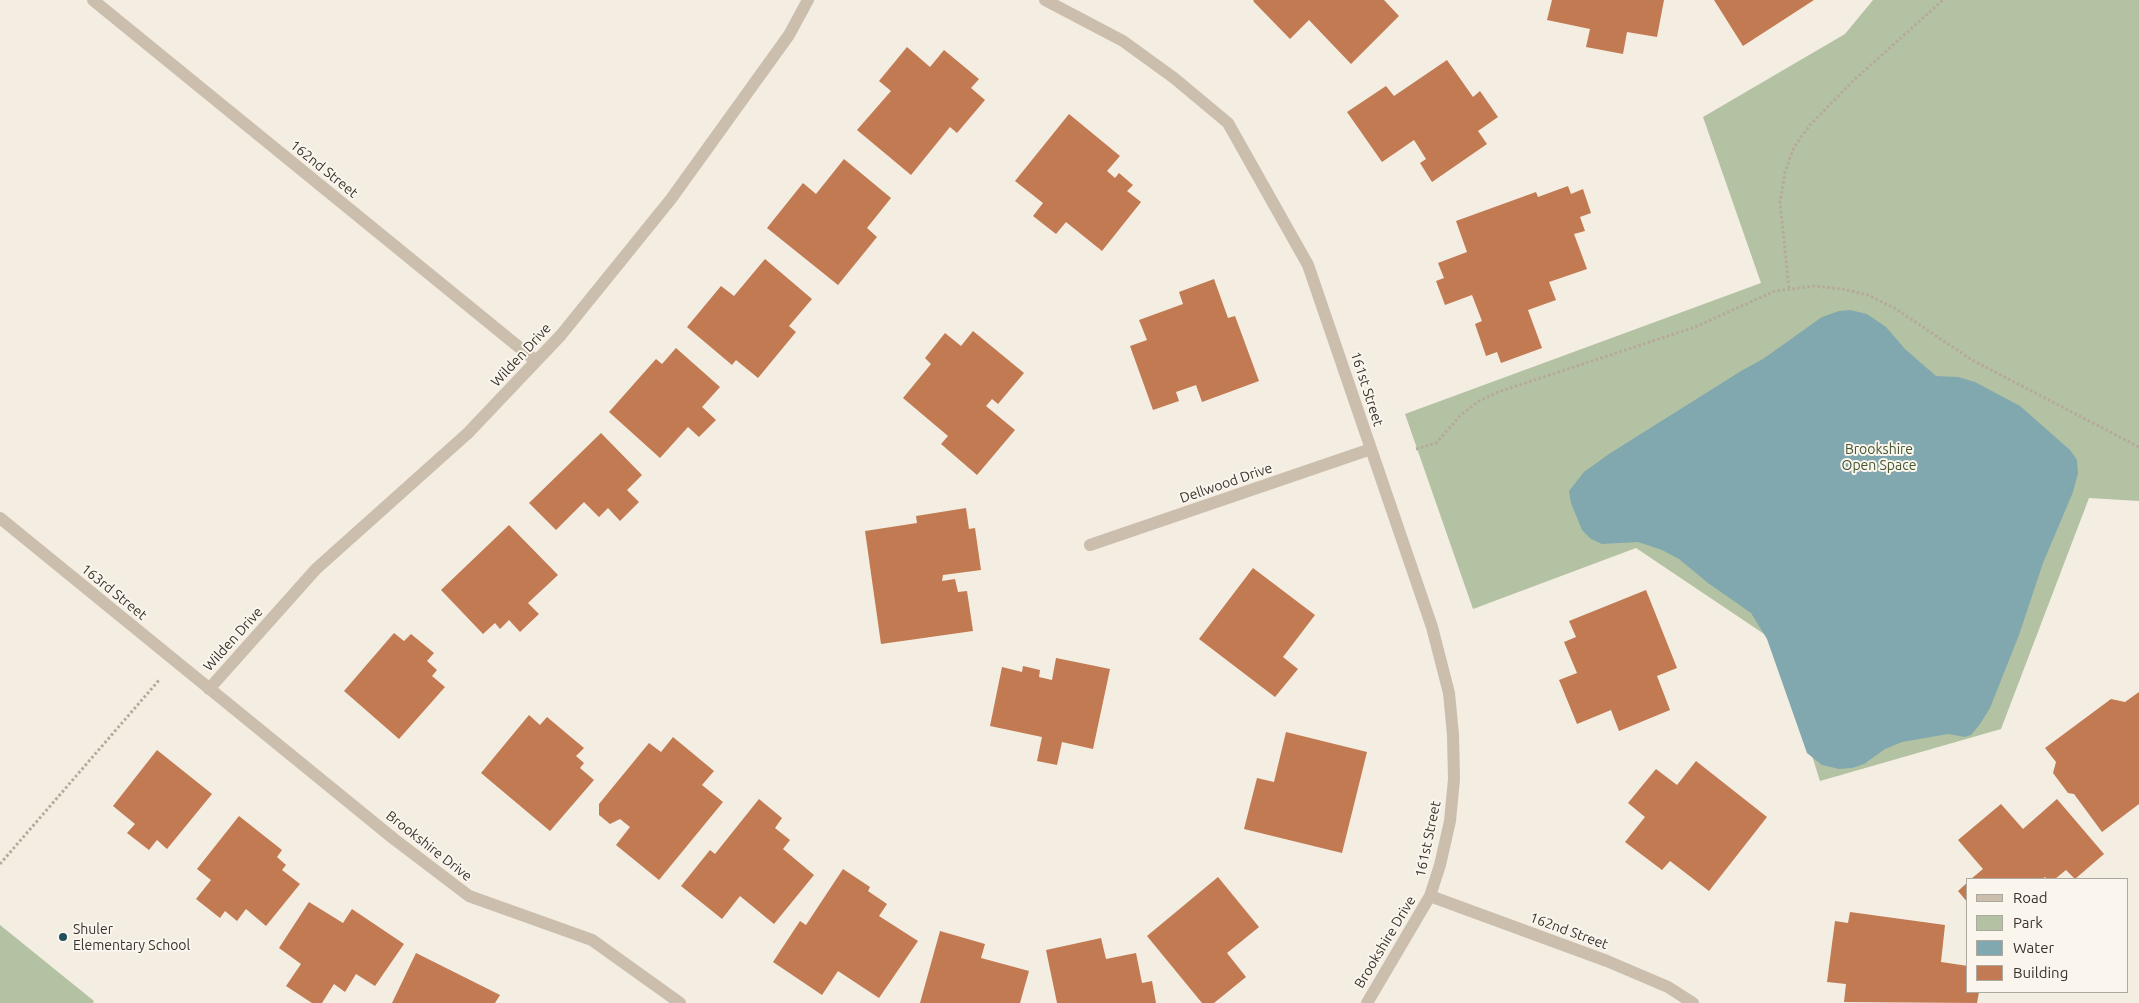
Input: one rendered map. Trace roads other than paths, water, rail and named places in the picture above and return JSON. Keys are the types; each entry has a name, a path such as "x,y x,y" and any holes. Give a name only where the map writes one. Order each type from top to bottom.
{"street":[{"name":"162nd Street","path":"92,0 536,361"},
{"name":"Wilden Drive","path":"209,689 316,570 468,433 561,335 671,199 789,35 808,0"},
{"name":"161st Street","path":"1045,0 1123,41 1174,78 1228,123 1308,265 1432,627 1449,693 1454,779 1450,821 1440,865 1430,896"},
{"name":"Dellwood Drive","path":"1090,545 1371,449"},
{"name":"163rd Street","path":"0,518 209,689"},
{"name":"Brookshire Drive","path":"209,689 394,839 469,896 592,940 680,1003"},
{"name":"162nd Street","path":"1430,896 1607,961 1668,987 1694,1003"},
{"name":"Brookshire Drive","path":"1367,1003 1430,896"}],"water":[{"path":"1850,310 1867,314 1886,327 1905,349 1936,376 1958,377 1975,382 2020,406 2070,450 2077,460 2078,473 2073,492 2043,563 2019,635 1990,708 1980,724 1971,735 1965,737 1948,734 1902,742 1885,749 1864,764 1852,768 1839,769 1822,765 1807,753 1767,639 1751,613 1708,583 1679,559 1662,550 1638,542 1602,544 1591,539 1582,530 1571,503 1569,491 1584,472 1609,454 1763,359 1822,317 1839,311"}],"place":[{"name":"Shuler Elementary School","path":"63,937"}],"park label":[{"name":"Brookshire Open Space","path":"1879,458"}]}
